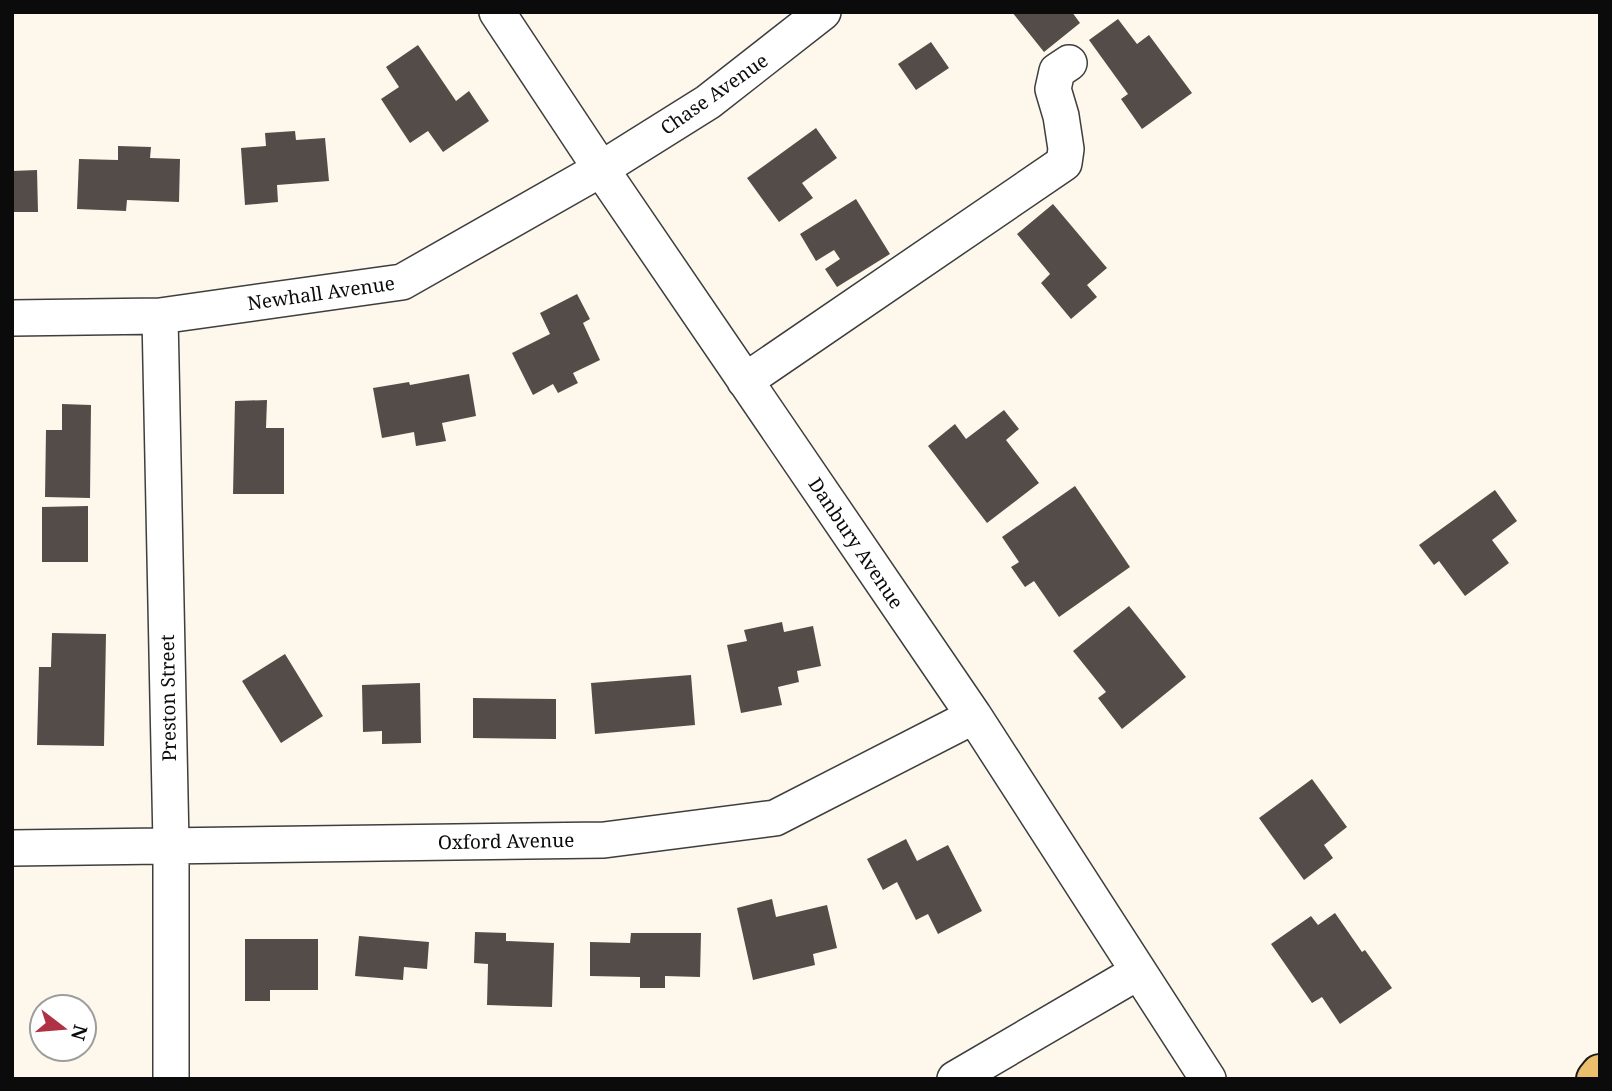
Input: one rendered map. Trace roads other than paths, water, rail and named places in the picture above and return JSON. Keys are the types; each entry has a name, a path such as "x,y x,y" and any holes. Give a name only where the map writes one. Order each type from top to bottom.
{"main road":[{"path":"1596,1079 1600,1074"}],"street":[{"name":"Danbury Avenue","path":"497,12 974,716 1208,1079"},
{"name":"Chase Avenue","path":"601,169 708,103 823,12"},
{"path":"745,381 1064,163 1066,149 1061,116 1053,89 1057,72 1069,63"},
{"name":"Newhall Avenue","path":"12,318 160,316 402,282 601,169"},
{"name":"Preston Street","path":"160,316 171,844 171,1079"},
{"name":"Oxford Avenue","path":"12,848 604,840 775,818 974,716"},
{"path":"955,1079 1138,972"}]}
